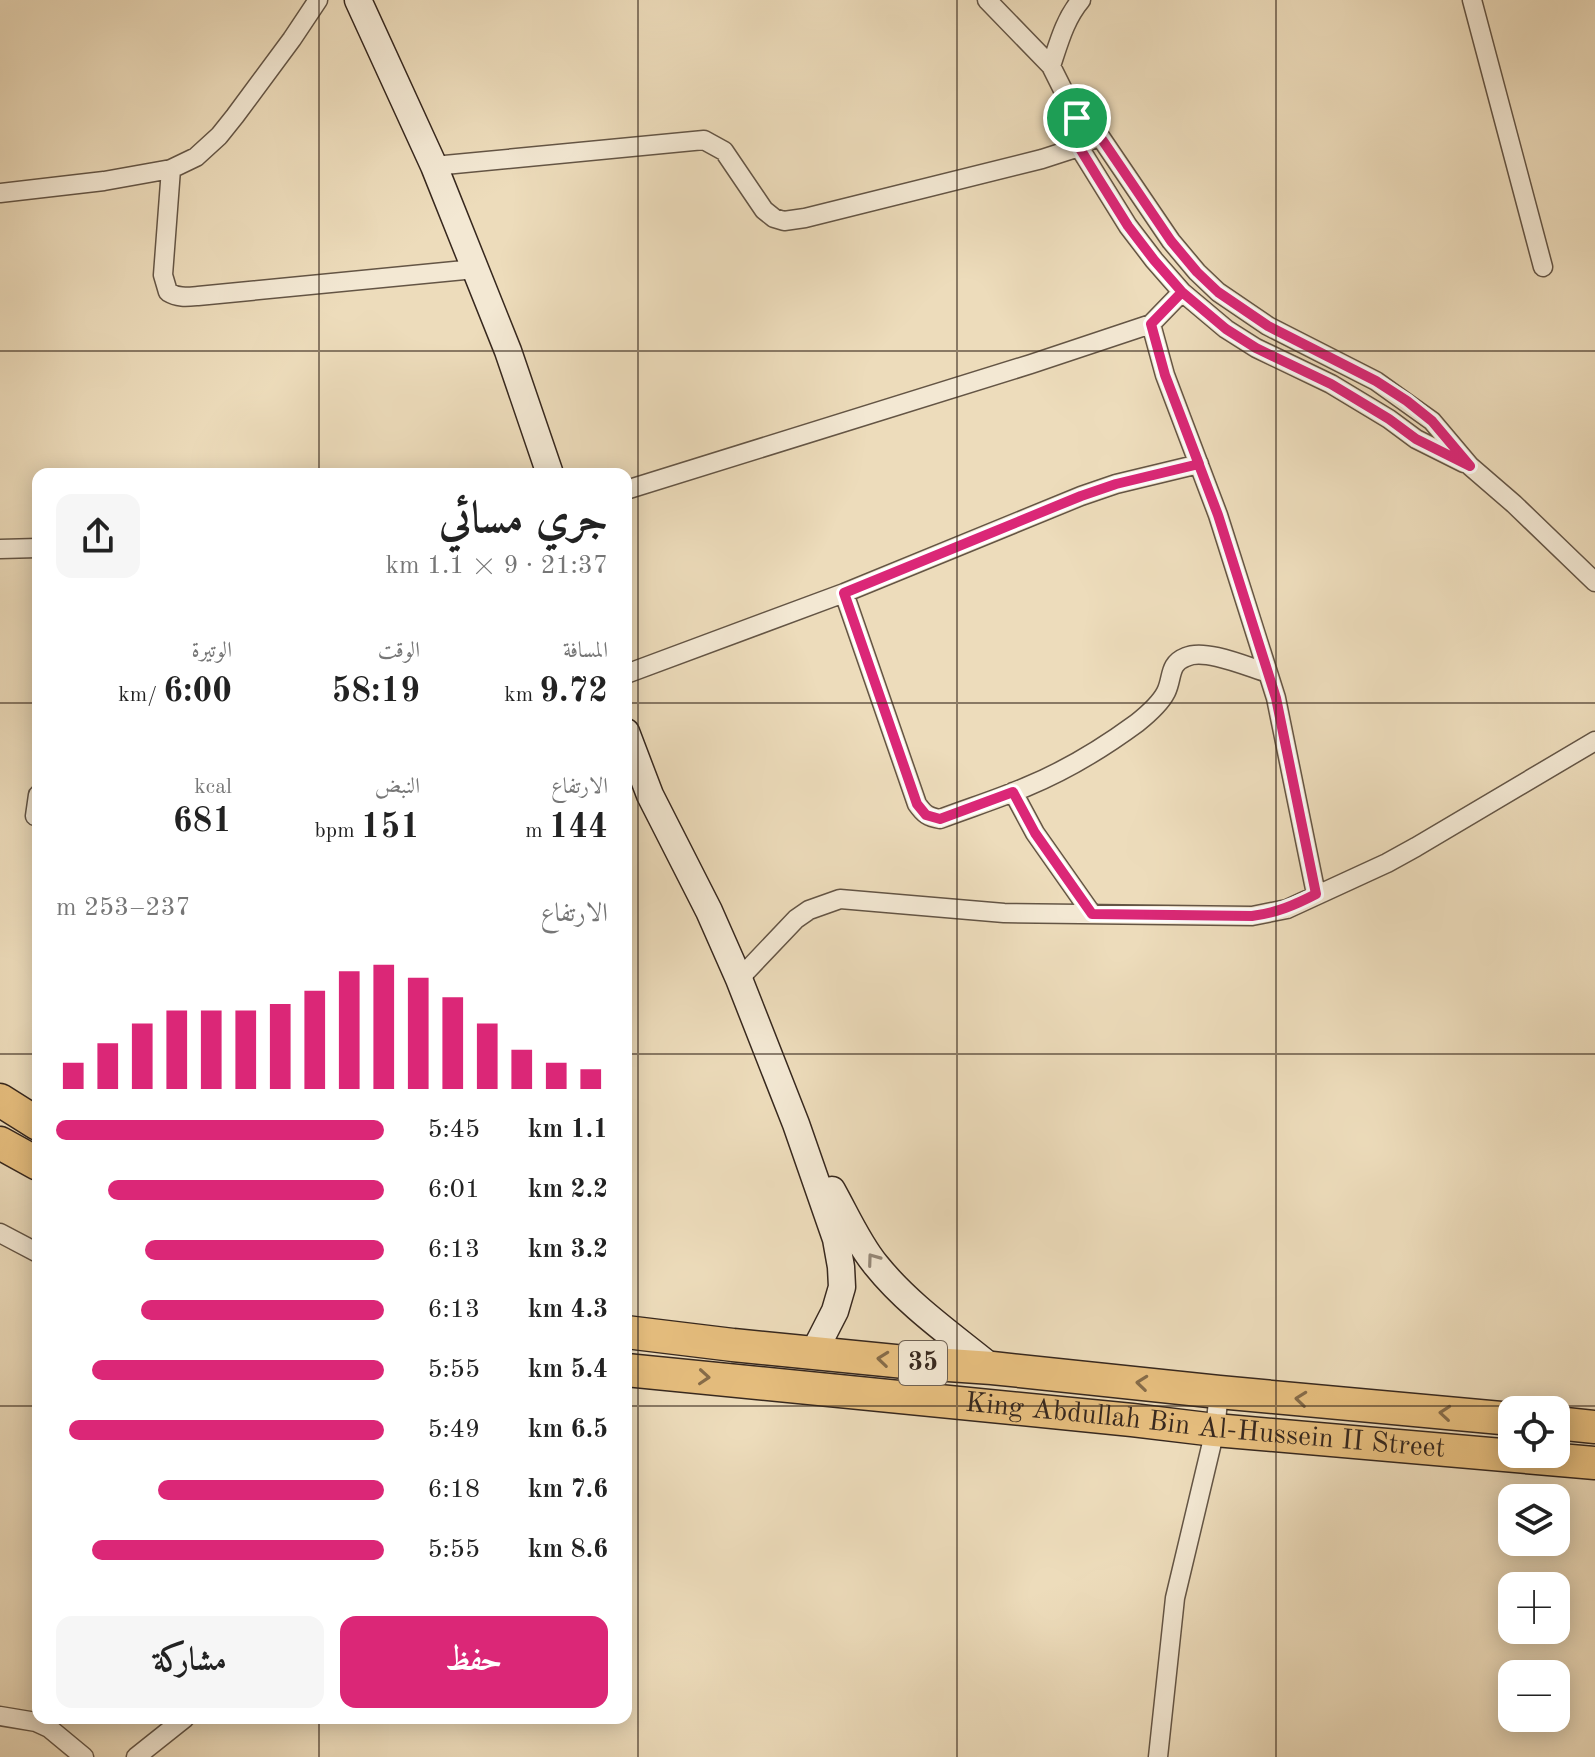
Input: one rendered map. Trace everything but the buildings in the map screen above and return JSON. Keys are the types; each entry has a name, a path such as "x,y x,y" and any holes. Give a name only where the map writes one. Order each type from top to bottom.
{"highway":[{"path":"0,1100 32,1120"},
{"path":"0,1143 32,1161"},
{"name":"King Abdullah Bin Al-Hussein II Street","path":"632,1333 905,1362 1498,1418"},
{"name":"King Abdullah Bin Al-Hussein II Street","path":"632,1371 1215,1430 1595,1463"},
{"path":"1570,1424 1595,1427"}],"street":[{"path":"0,193 104,181 171,169 196,157 219,136 318,0"},
{"path":"358,0 434,166 508,351 548,468"},
{"path":"987,0 1051,66 1077,118 1079,147 1128,226 1182,292 1226,329 1256,348 1331,384 1416,439 1470,466"},
{"path":"1051,66 1068,19 1081,0"},
{"path":"1472,0 1543,267"},
{"path":"1077,118 1099,135 1171,241 1218,292 1268,326 1376,381 1407,401 1432,421 1470,466 1595,582"},
{"path":"434,166 704,140 724,151 764,210 784,221 1027,163 1079,147 1099,135"},
{"path":"171,169 163,275 168,292 175,296 184,298 475,269"},
{"path":"632,488 1151,324 1182,292"},
{"path":"1151,324 1165,375 1218,515 1268,673 1283,727 1316,894"},
{"path":"632,672 844,593 1081,496 1116,484 1199,464"},
{"path":"0,549 32,548"},
{"path":"844,593 921,810 940,819 1064,769 1138,722 1158,703 1165,693 1174,665 1186,656 1209,656 1268,673"},
{"path":"739,979 796,919 809,910 840,899 962,911 1092,914 1252,916 1287,909 1387,863 1595,741"},
{"path":"632,748 650,795 709,911 739,979 796,1124 836,1239 842,1287 835,1311 814,1352"},
{"path":"1013,792 1035,833 1092,914"},
{"path":"796,1124 859,1240 876,1264 910,1299 992,1368"},
{"path":"0,1233 32,1250"},
{"path":"1158,1757 1175,1598 1215,1430 1219,1392"},
{"path":"0,1716 32,1721"},
{"path":"40,1724 84,1757"},
{"path":"136,1757 177,1724"}],"route":[{"path":"1077,118 1079,147 1128,226 1182,292 1151,324 1165,375 1199,464 1218,515 1276,698 1316,894 1287,909 1268,914 1092,914 1035,833 1013,792 940,819 926,815 917,804 844,593 1045,509 1116,484 1199,464 1165,375 1151,324 1182,292 1226,329 1256,348 1331,384 1416,439 1470,466 1432,421 1407,401 1376,381 1268,326 1218,292 1171,241 1099,135 1077,118"}]}
